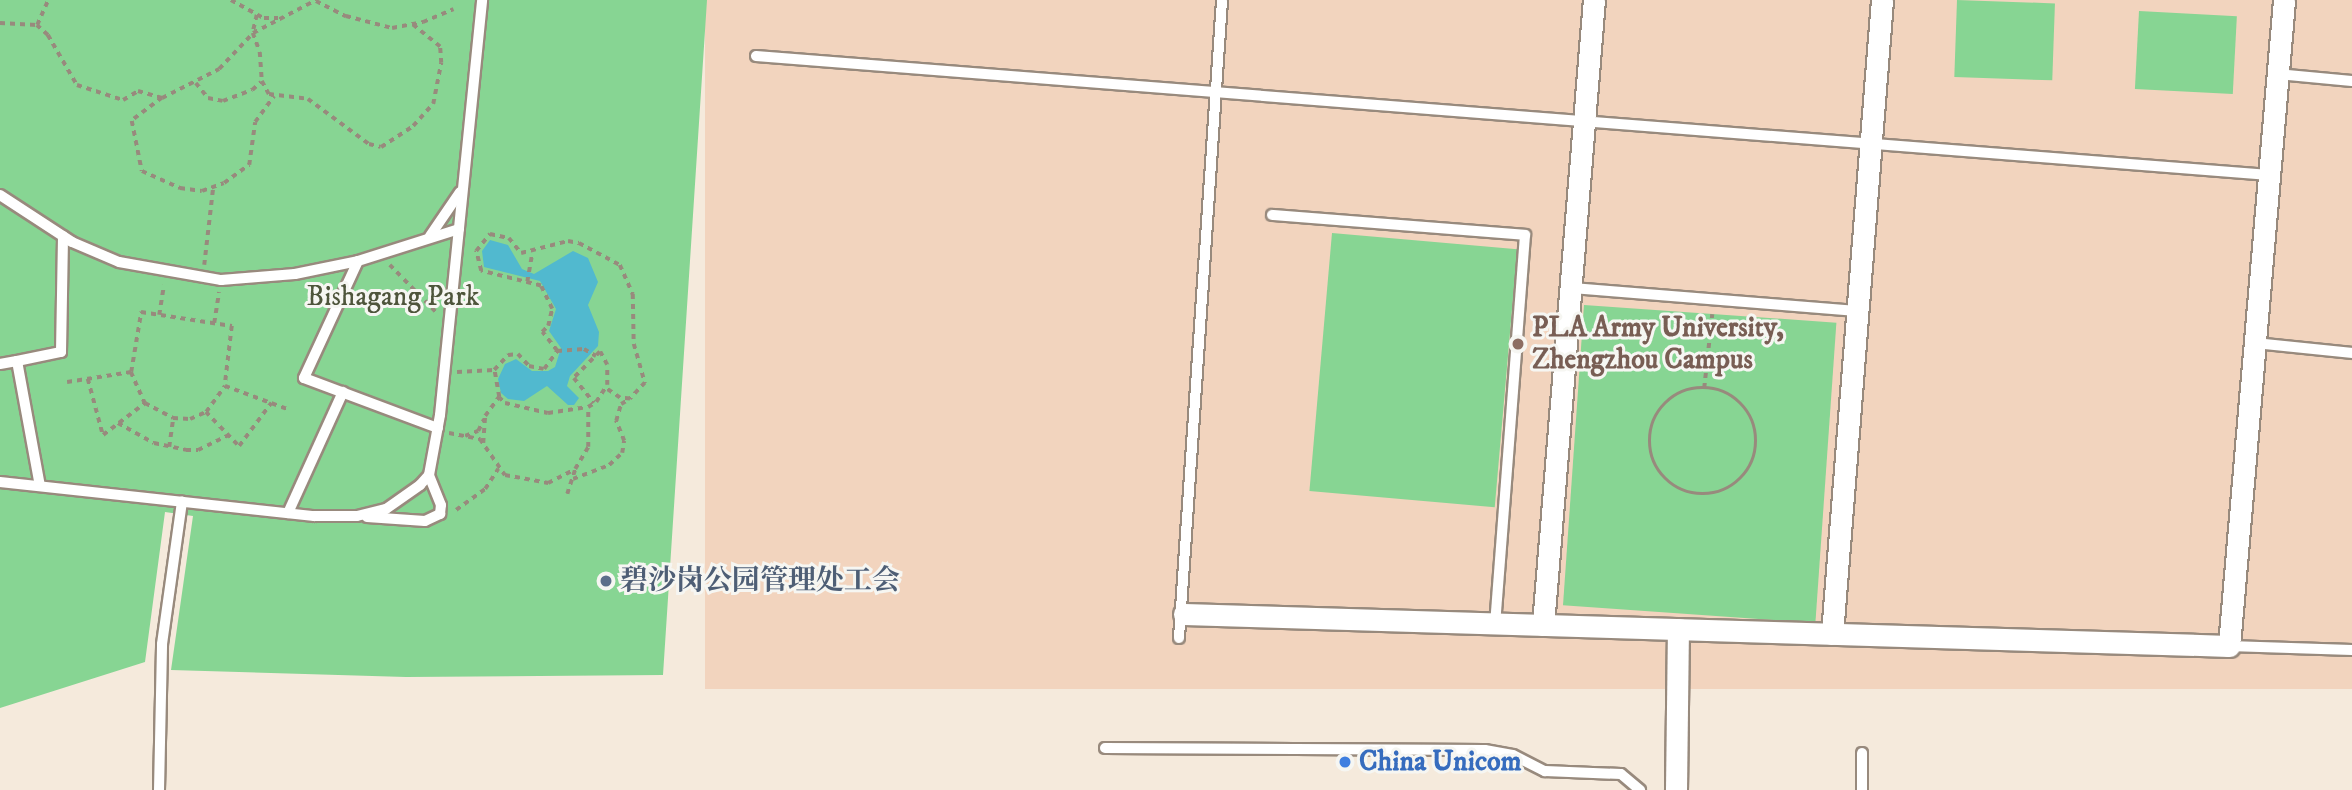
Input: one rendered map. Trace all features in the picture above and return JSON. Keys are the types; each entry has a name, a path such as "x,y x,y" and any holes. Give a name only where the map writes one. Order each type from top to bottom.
{"street":[{"path":"1543,625 1594,0"},
{"path":"1832,634 1882,0"},
{"path":"1184,614 2229,646 2284,0"},
{"path":"1675,790 1678,629"}],"lane":[{"path":"0,482 288,513 425,522 440,514 441,505 429,475 438,428 482,0"},
{"path":"1179,638 1184,614 1222,0"},
{"path":"756,56 1871,147 2269,175"},
{"path":"2277,74 2352,81"},
{"path":"430,236 463,187"},
{"path":"0,195 62,236 119,262 220,280 295,274 358,261 459,229"},
{"path":"1272,215 1525,235 1496,624"},
{"path":"0,364 61,352 62,236"},
{"path":"358,261 304,378 438,428"},
{"path":"1571,288 1858,311"},
{"path":"2255,342 2352,353"},
{"path":"17,361 40,486"},
{"path":"288,513 342,392"},
{"path":"357,516 386,509 409,496 429,475"},
{"path":"159,790 162,644 182,501"},
{"path":"2229,646 2352,650"},
{"path":"1105,748 1485,750 1513,755 1545,771 1622,774 1640,790"},
{"path":"1862,753 1862,790"}],"path":[{"path":"37,25 48,0"},
{"path":"230,0 257,15 280,18"},
{"path":"274,96 256,122 249,166 213,187 180,188 142,171 132,121 162,98 219,69 253,33 280,18 316,0 376,26 413,25 453,9"},
{"path":"257,15 253,33 262,81 274,96 308,99 369,144 381,147 413,126 433,104 441,63 440,47 413,25"},
{"path":"0,23 37,25 48,35 77,85 123,100 138,91 162,98"},
{"path":"196,83 208,98 223,101 252,90 262,81"},
{"path":"202,277 213,187"},
{"path":"558,351 542,332 552,316 550,300 541,286 527,280 489,277 481,271 477,251 490,234 501,235 521,253 531,253 568,241 620,265 633,294 634,344 645,383 618,410 622,453 609,465 573,479"},
{"path":"527,280 531,270 531,253"},
{"path":"379,254 449,325"},
{"path":"159,315 167,272"},
{"path":"214,323 220,280"},
{"path":"1704,388 1713,300"},
{"path":"141,312 159,315 232,326 225,386 206,412 190,419 173,418 145,403 131,372 141,312"},
{"path":"444,372 495,370 515,353 529,366 544,369 558,351 576,349 595,355"},
{"path":"495,370 499,397 505,403 548,413 588,407 594,403 605,388 607,365 600,352 574,378 594,403"},
{"path":"67,382 131,372"},
{"path":"88,379 103,435 145,403"},
{"path":"225,386 290,410"},
{"path":"605,388 620,398 630,399"},
{"path":"1704,388 1721,391 1742,406 1755,428 1756,445 1742,478 1711,494 1685,491 1662,477 1649,444 1659,411 1687,390 1704,388"},
{"path":"463,437 478,431 499,397"},
{"path":"206,412 239,446 271,403"},
{"path":"567,494 575,468 588,447 588,407"},
{"path":"485,416 483,443 498,469 535,484 548,483 575,468"},
{"path":"169,448 173,418"},
{"path":"118,423 132,434 169,448 198,450 229,435"},
{"path":"438,428 483,443"},
{"path":"440,514 463,509 485,489 498,469"}],"shaded area":[{"name":"PLA Army University, Zhengzhou Campus","path":"705,0 2352,0 2352,689 705,689"}],"green space":[{"name":"Bishagang Park","path":"0,0 707,0 663,675 406,677 171,670 193,516 165,512 145,662 0,708"},
{"path":"1957,0 2055,3 2052,80 1954,77"},
{"path":"2139,11 2237,16 2233,94 2135,89"},
{"path":"1332,233 1517,249 1495,507 1309,491"},
{"path":"1584,305 1836,323 1815,623 1563,605"}],"water":[{"path":"490,240 508,245 522,269 534,274 573,251 588,258 598,282 588,305 599,332 598,346 570,376 567,386 579,398 574,405 568,405 547,386 524,401 508,399 501,393 498,379 505,364 516,359 532,371 548,371 555,367 561,348 549,331 556,309 540,281 484,267 482,251"}],"place":[{"name":"PLA Army University, Zhengzhou Campus","path":"1518,344"},
{"name":"碧沙岗公园管理处工会","path":"606,581"},
{"name":"China Unicom","path":"1345,762"}]}
